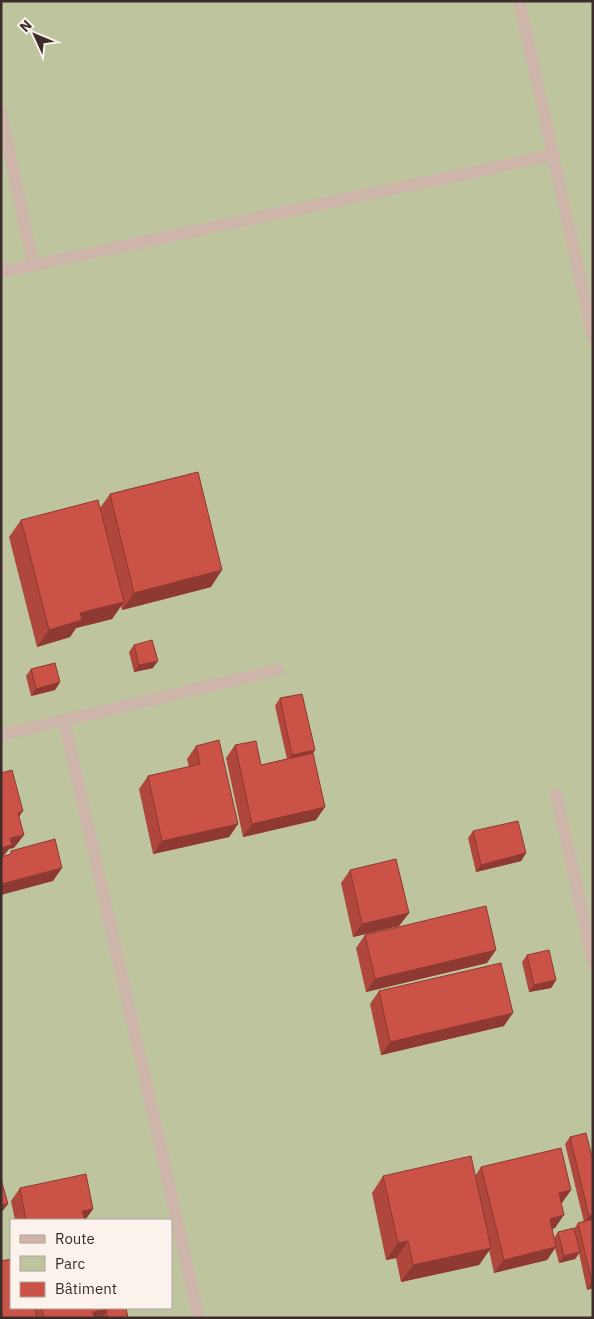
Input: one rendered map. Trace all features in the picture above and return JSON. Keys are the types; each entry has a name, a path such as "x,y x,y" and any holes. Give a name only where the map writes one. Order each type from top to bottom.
{"street":[{"path":"519,1 593,337"},
{"path":"1,112 33,266"},
{"path":"1,272 554,155"},
{"path":"1,735 278,670"},
{"path":"64,720 199,1318"},
{"path":"556,794 593,962"}],"green space":[{"path":"1,1 593,1 593,1318 1,1318"}],"building":[{"path":"198,472 222,570 134,593 110,494"},
{"path":"98,500 124,602 80,613 82,620 49,630 21,520"},
{"path":"152,640 158,661 139,665 134,645"},
{"path":"55,663 60,682 36,689 31,669"},
{"path":"302,694 315,750 292,755 280,698"},
{"path":"219,740 238,824 162,841 148,776 200,764 196,746"},
{"path":"256,741 261,765 313,753 325,807 252,824 235,745"},
{"path":"12,770 23,811 18,813 24,835 10,838 12,845 1,848 1,773"},
{"path":"518,821 526,853 481,865 473,831"},
{"path":"55,839 62,868 1,884 1,857 11,854 11,851"},
{"path":"396,859 409,913 362,924 350,870"},
{"path":"486,906 496,950 375,979 365,935"},
{"path":"549,950 556,980 534,985 527,955"},
{"path":"501,963 513,1013 390,1042 379,991"},
{"path":"586,1133 593,1161 593,1215 589,1216 570,1137"},
{"path":"561,1148 571,1190 559,1193 564,1215 550,1219 556,1247 504,1260 481,1167"},
{"path":"471,1156 491,1248 413,1265 408,1241 398,1243 383,1176"},
{"path":"86,1174 93,1209 82,1211 85,1219 26,1219 20,1188"},
{"path":"1,1179 8,1204 1,1205"},
{"path":"593,1219 593,1282 592,1282 578,1223"},
{"path":"574,1228 580,1252 564,1256 558,1232"},
{"path":"10,1259 10,1309 35,1309 37,1318 1,1318 1,1261"},
{"path":"42,1309 108,1309 93,1312 94,1318 44,1318"},
{"path":"108,1309 126,1309 128,1318 108,1318 106,1311"}]}
